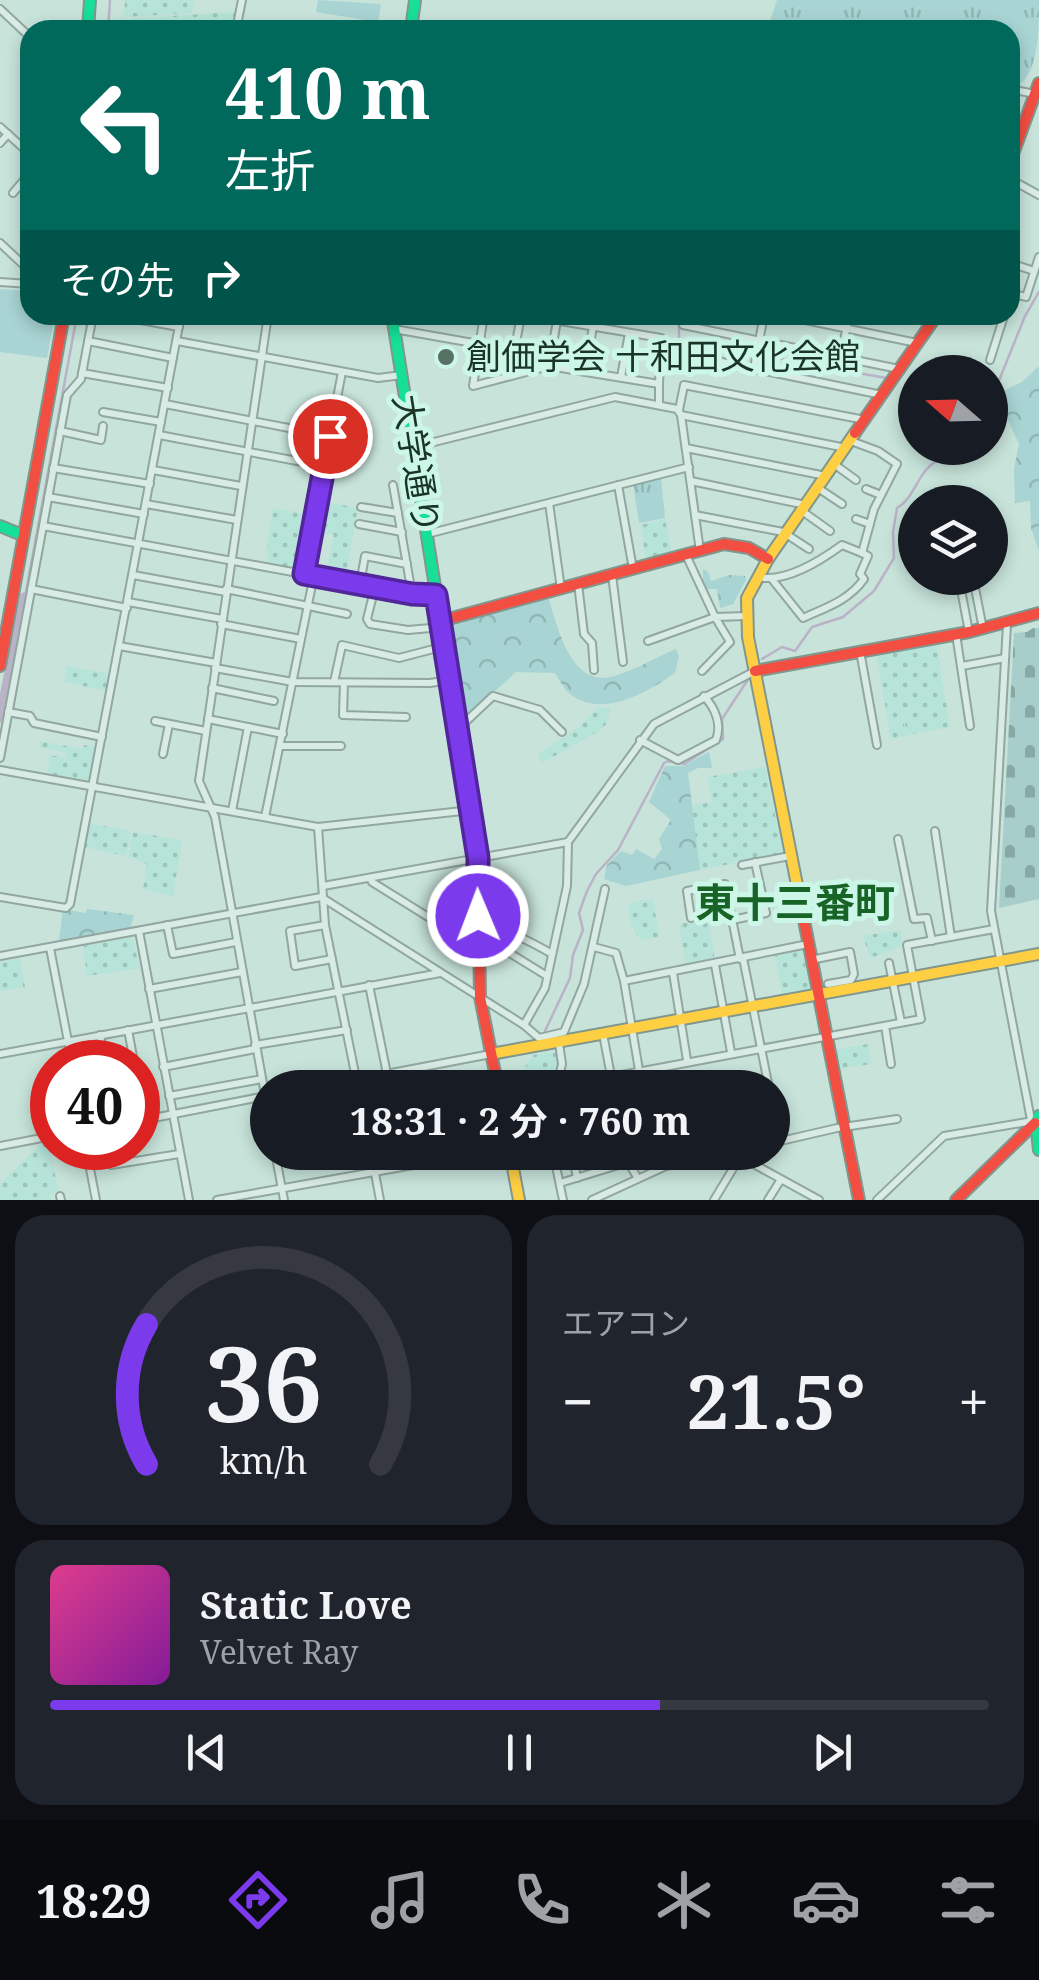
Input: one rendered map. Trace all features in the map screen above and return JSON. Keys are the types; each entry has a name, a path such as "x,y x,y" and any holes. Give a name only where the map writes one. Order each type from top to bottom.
{"main road":[{"path":"1020,134 1037,89"},
{"path":"0,666 62,325"},
{"name":"大学通り","path":"393,325 478,858 480,996 494,1070"},
{"path":"909,355 930,325"},
{"path":"859,1200 746,616 747,598 756,576 898,371"},
{"path":"0,526 22,536"},
{"path":"442,624 724,544 740,545 768,560"},
{"path":"755,671 984,629 1039,613"},
{"path":"491,1054 1039,954"},
{"path":"1036,1120 1039,1150"},
{"path":"956,1200 1036,1120"},
{"path":"513,1170 517,1199"}],"street":[{"path":"0,9 20,28"},
{"path":"0,126 20,145"},
{"path":"0,143 8,134"},
{"path":"13,193 20,185"},
{"path":"0,243 20,262"},
{"path":"1020,297 1026,298 1039,257"},
{"path":"1020,266 1034,271"},
{"path":"0,758 67,395 82,374 91,325"},
{"path":"0,897 68,906 179,327 168,325"},
{"path":"260,1070 211,808 199,782 266,325"},
{"path":"483,325 473,386 548,366 660,384"},
{"path":"510,376 521,325"},
{"path":"548,366 556,325"},
{"path":"581,325 661,338 658,405"},
{"path":"684,325 898,369"},
{"path":"754,368 762,325"},
{"path":"831,325 917,343"},
{"path":"841,356 847,325"},
{"path":"992,355 1001,325"},
{"path":"585,371 593,327"},
{"path":"394,329 480,344"},
{"path":"622,378 628,333"},
{"path":"88,341 173,358"},
{"path":"176,341 378,378 402,376"},
{"path":"682,354 882,395"},
{"path":"304,574 342,372"},
{"path":"82,374 168,388"},
{"path":"700,551 680,412 684,385 865,420"},
{"path":"414,448 615,397 848,444 878,452 897,464 881,495 862,553"},
{"path":"164,404 330,436"},
{"path":"102,412 161,422"},
{"path":"60,432 101,440 104,426"},
{"path":"159,436 324,466"},
{"path":"686,448 826,476"},
{"path":"834,464 856,480"},
{"path":"426,534 689,467"},
{"path":"54,468 150,484"},
{"path":"152,470 241,486"},
{"path":"691,481 804,508 830,531"},
{"path":"392,485 412,594"},
{"path":"618,485 634,569"},
{"path":"818,488 842,504"},
{"path":"866,489 881,495"},
{"path":"48,497 144,514"},
{"path":"549,502 561,589"},
{"path":"146,504 236,520"},
{"path":"361,507 398,513"},
{"path":"695,515 786,534 809,549"},
{"path":"856,519 870,524"},
{"path":"358,524 402,532"},
{"path":"42,526 412,594 436,595"},
{"path":"756,576 771,578 808,566 842,545 868,556 860,574 864,579 854,592 843,601 803,618 771,578"},
{"path":"686,555 730,642 702,671"},
{"path":"360,584 365,556 407,564"},
{"path":"133,575 347,614"},
{"path":"612,575 623,662"},
{"path":"265,817 314,576"},
{"path":"578,584 584,634 592,643 594,670"},
{"path":"375,587 367,618 370,624 408,630 442,624"},
{"path":"32,589 222,621 301,639"},
{"path":"967,595 969,632"},
{"path":"972,595 984,629"},
{"path":"648,641 715,618 746,616"},
{"path":"877,1200 944,1136 1036,1120 999,961 992,910 1007,624"},
{"path":"956,634 970,726"},
{"path":"334,682 342,645 399,658 445,646"},
{"path":"118,646 293,682 450,680"},
{"path":"860,650 877,745"},
{"path":"962,666 1006,658"},
{"path":"524,1025 545,988 567,886 568,842 654,724 755,671"},
{"path":"344,683 343,716 406,717"},
{"path":"212,688 274,700"},
{"path":"458,729 493,696 540,710 562,732"},
{"path":"640,740 678,760 716,740 715,708 704,696"},
{"path":"8,712 30,716 37,724 102,737"},
{"path":"208,719 283,734"},
{"path":"154,721 206,730"},
{"path":"163,754 168,724"},
{"path":"232,811 248,727"},
{"path":"280,746 340,746"},
{"path":"0,770 318,827 471,810"},
{"path":"318,827 325,925 354,1070"},
{"path":"936,831 951,937"},
{"path":"898,838 914,919 926,918 932,941"},
{"path":"323,886 568,842"},
{"path":"742,865 790,856"},
{"path":"732,920 766,913 756,862"},
{"path":"370,878 478,948"},
{"path":"691,918 686,891 725,884 765,1070"},
{"path":"0,956 321,897 480,996 538,1038 564,1032 584,984 605,889"},
{"path":"478,916 500,929 516,931 552,954"},
{"path":"168,925 173,954 236,942"},
{"path":"325,925 290,932 295,966 332,958"},
{"path":"594,947 616,953 639,1070 920,1019 907,945 994,929"},
{"path":"139,932 189,1200"},
{"path":"478,933 547,976"},
{"path":"624,981 808,944"},
{"path":"50,948 68,1040"},
{"path":"811,960 850,952 854,974 851,980 828,984"},
{"path":"889,963 901,1022"},
{"path":"715,964 731,1052"},
{"path":"149,989 242,972"},
{"path":"79,1040 441,972"},
{"path":"672,973 687,1060"},
{"path":"370,986 386,1070"},
{"path":"884,1026 891,1064"},
{"path":"128,1030 130,1040"},
{"path":"163,1066 347,1030"},
{"path":"603,1034 610,1070"},
{"path":"100,1036 101,1040"},
{"path":"559,1042 561,1070"},
{"path":"0,1054 30,1049"},
{"path":"408,1070 491,1054"},
{"path":"168,1096 250,1081"},
{"path":"160,1116 250,1099"},
{"path":"790,1140 897,1119"},
{"path":"0,1146 30,1140"},
{"path":"160,1157 179,1154"},
{"path":"560,1183 628,1162 637,1177"},
{"path":"90,1170 96,1200"},
{"path":"279,1170 284,1200"},
{"path":"216,1200 385,1170"},
{"path":"557,1170 563,1200"},
{"path":"575,1170 577,1178"},
{"path":"592,1200 655,1170"},
{"path":"714,1200 733,1170"},
{"path":"764,1170 805,1197 820,1200"},
{"path":"374,1172 380,1200"},
{"path":"768,1200 780,1181"}],"shaded area":[{"path":"125,0 194,0 191,13 124,17"},
{"path":"235,12 234,20 125,19"},
{"path":"320,501 358,508 345,578 326,574 334,535 314,531"},
{"path":"273,508 313,515 302,570 266,564"},
{"path":"665,519 672,555 646,562 641,525"},
{"path":"936,642 950,727 907,735 894,666 906,736 891,739 876,653"},
{"path":"67,666 111,674 108,691 64,682"},
{"path":"598,707 611,708 599,731 542,763 538,754 580,726"},
{"path":"40,741 82,749 84,745 96,747 90,780 47,775 50,755 65,758 67,753 39,747"},
{"path":"765,767 783,853 700,870 691,806 712,802 708,777"},
{"path":"88,823 131,831 126,856 84,847"},
{"path":"133,832 182,840 173,896 143,889 147,864 128,857"},
{"path":"653,899 659,937 640,940 631,924 628,904"},
{"path":"708,919 715,961 686,966 679,924"},
{"path":"900,930 903,946 870,958 863,936"},
{"path":"133,936 139,968 87,976 83,946"},
{"path":"803,950 810,989 782,994 775,954"},
{"path":"20,958 25,987 0,991 0,962"},
{"path":"868,1044 871,1064 837,1069 834,1050"},
{"path":"556,1052 557,1070 524,1070 532,1055"},
{"path":"30,1155 30,1170 54,1170 58,1191 51,1194 51,1200 0,1200 0,1184"}],"green space":[{"path":"318,0 381,4 378,20 316,12"},
{"path":"777,0 1039,0 1035,57 1021,83 1020,20 770,20"},
{"path":"0,289 20,290 20,325 53,325 47,358 0,352"},
{"path":"1039,366 1039,551 1031,528 1030,501 1015,503 1014,469 1019,444 1008,420 1008,389"},
{"path":"661,478 665,518 639,523 633,483"},
{"path":"703,569 711,581 729,575 745,576 733,604 720,608 717,589 706,589 703,585"},
{"path":"548,597 565,647 580,669 603,678 676,649 679,656 675,673 638,695 595,704 569,693 555,673 516,672 462,722 448,625"},
{"path":"1039,628 1039,899 999,908 1014,633"},
{"path":"709,752 712,768 688,773 700,870 626,886 604,879 607,865 621,851 632,855 636,849 654,859 662,849 659,839 671,820 649,802 665,766 683,766"},
{"path":"63,909 134,915 130,929 59,941"}],"waterway":[{"path":"109,20 110,0"},
{"path":"1008,358 1039,292"},
{"path":"19,594 25,597 75,325"},
{"path":"679,327 679,340 753,353"},
{"path":"760,355 886,378"},
{"path":"762,659 782,647 795,651 812,627 843,617 874,591 894,558 897,508 932,465"},
{"path":"0,718 25,597"},
{"path":"545,1031 570,978 573,955 583,930 579,913 596,874 618,850 664,763 684,764 723,739 722,719 749,678"}],"traffic: fast":[{"path":"89,20 90,0"},
{"path":"412,20 415,0"},
{"path":"394,325 474,833"},
{"path":"0,526 22,535"},
{"path":"1039,1116 1039,1150"}],"traffic: slow":[{"path":"800,900 748,637 747,598 768,559 855,433"},
{"path":"491,1054 1039,954"},
{"path":"513,1170 519,1200"}],"traffic: jam":[{"path":"1020,135 1039,83"},
{"path":"0,666 62,325"},
{"path":"855,433 930,325"},
{"path":"441,621 724,544 749,548 768,559"},
{"path":"755,671 969,632 1039,613"},
{"path":"474,833 478,858 480,997 494,1070"},
{"path":"800,900 859,1200"},
{"path":"956,1200 1035,1123"}],"place":[{"name":"創価学会 十和田文化会館","path":"446,357"}],"district":[{"name":"東十三番町","path":"795,903"}],"route":[{"path":"330,436 304,574 436,595 478,858 478,916"}]}
